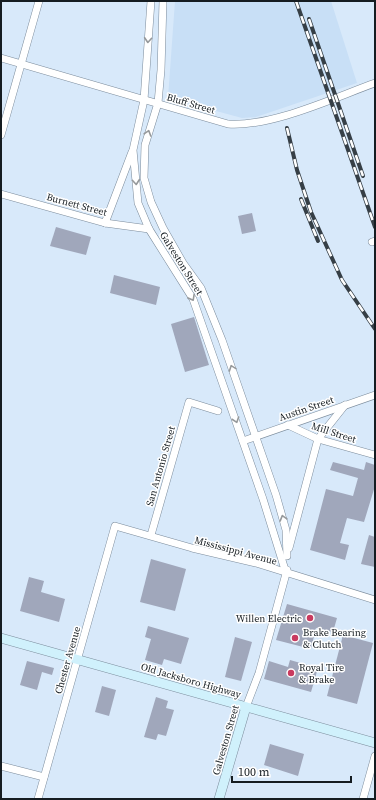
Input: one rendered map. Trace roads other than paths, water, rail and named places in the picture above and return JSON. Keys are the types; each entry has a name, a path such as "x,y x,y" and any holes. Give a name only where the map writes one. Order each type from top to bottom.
{"main road":[{"name":"Old Jacksboro Highway","path":"1,638 375,743"},
{"name":"Galveston Street","path":"219,799 246,707"}],"street":[{"path":"1,136 39,1"},
{"name":"Galveston Street","path":"151,1 144,100 134,150 138,204 149,229 193,299 243,441 286,573"},
{"name":"Galveston Street","path":"163,1 162,70 158,103 145,145 144,178 151,202 163,228 183,263 201,288 256,436 286,530 286,573 259,673 246,707"},
{"name":"Bluff Street","path":"1,58 228,124 241,125 259,123 288,114 375,83"},
{"path":"105,223 134,150"},
{"name":"Burnett Street","path":"1,194 105,223 149,229"},
{"name":"Austin Street","path":"243,441 375,395"},
{"name":"San Antonio Street","path":"151,535 189,402 218,411"},
{"name":"Galveston Street","path":"287,556 318,439 345,405"},
{"name":"Mill Street","path":"288,425 318,439 375,455"},
{"name":"Mississippi Avenue","path":"115,526 151,535 192,548 256,563 375,600"},
{"name":"Chester Avenue","path":"38,799 115,526"},
{"path":"363,799 375,756"},
{"path":"1,766 44,778"}],"railway":[{"path":"296,1 375,227"},
{"path":"309,19 363,176"},
{"path":"287,128 297,170 311,212 342,280 375,329"},
{"path":"301,199 318,241"}],"place":[{"name":"Willen Electric","path":"310,618"},
{"name":"Brake Bearing & Clutch","path":"295,638"},
{"name":"Royal Tire & Brake","path":"291,673"}]}
